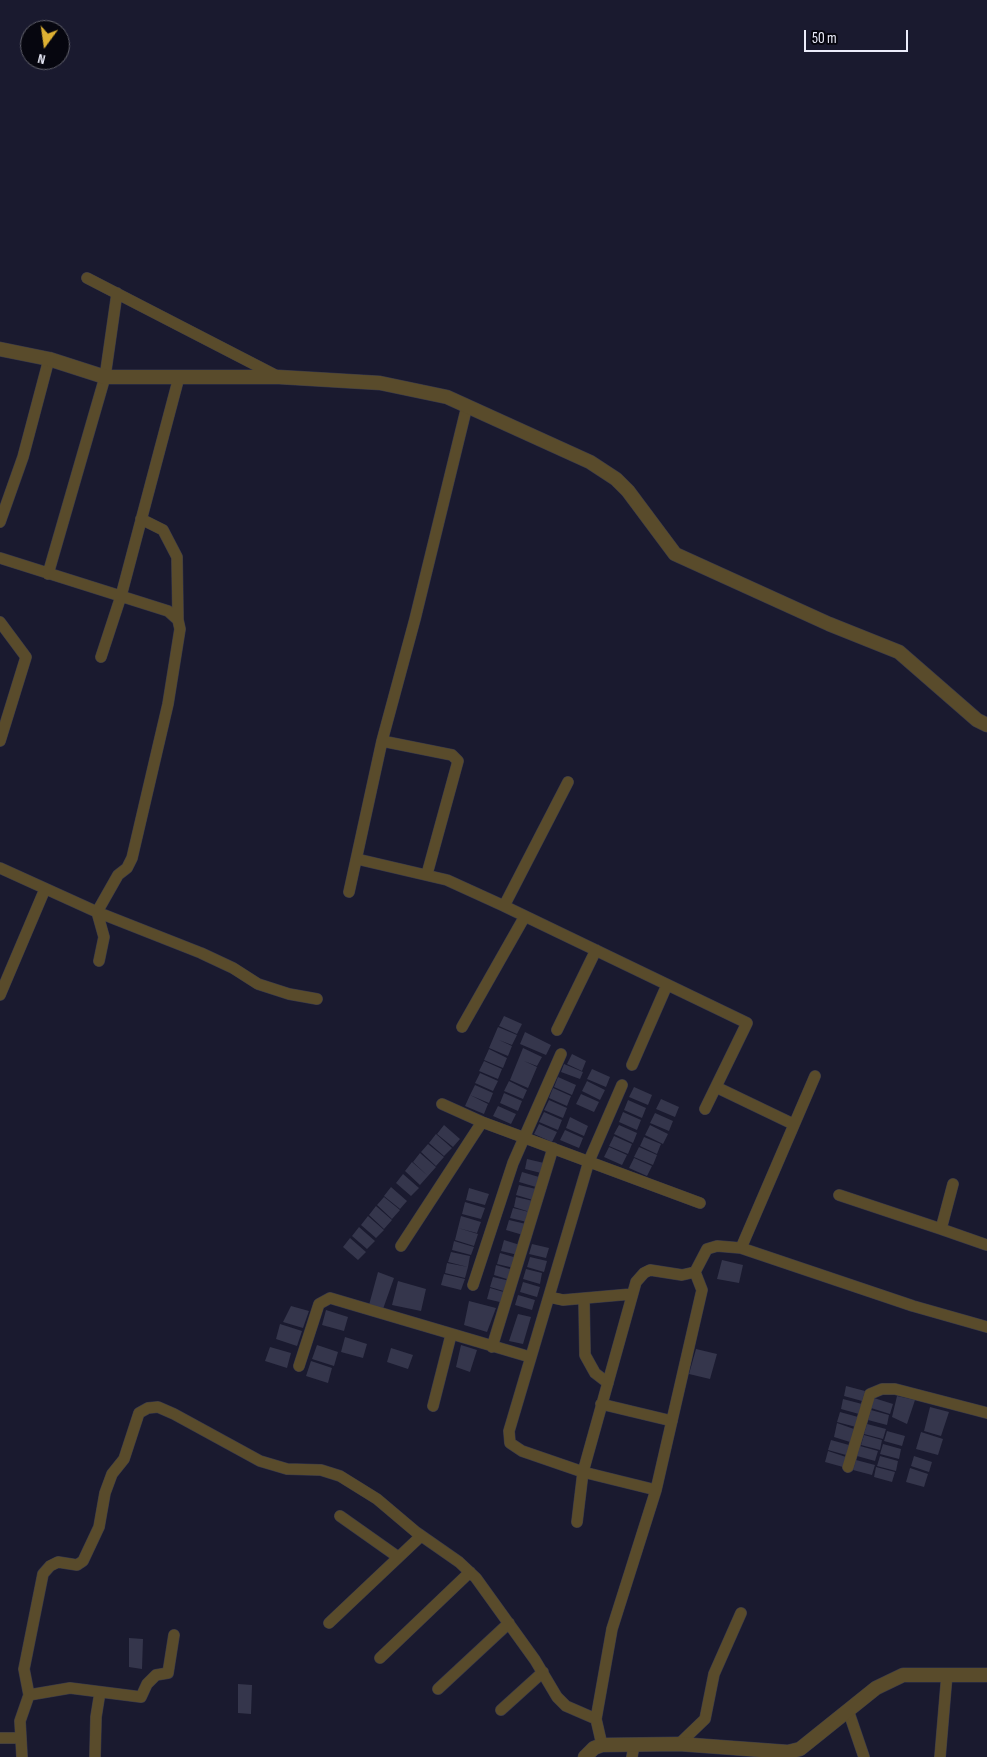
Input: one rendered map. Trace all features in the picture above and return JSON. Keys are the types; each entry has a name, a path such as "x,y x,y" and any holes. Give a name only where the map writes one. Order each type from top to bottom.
{"street":[{"path":"87,278 279,377"},
{"path":"48,574 104,377 118,293"},
{"path":"0,349 49,358 104,377 279,377 380,382 447,398 590,462 616,479 628,491 674,554 829,624 900,652 977,720 987,724"},
{"path":"0,522 23,458 49,358"},
{"path":"101,657 121,596 179,377"},
{"path":"349,892 358,860 382,741 415,620 467,406"},
{"path":"99,961 104,937 97,912 118,875 127,868 132,858 168,704 180,628 178,620 177,557 163,530 141,519"},
{"path":"0,558 168,611 178,620"},
{"path":"0,622 26,657 0,741"},
{"path":"382,741 452,755 458,761 427,874"},
{"path":"504,906 568,782"},
{"path":"358,860 427,874 461,886 746,1023 705,1109"},
{"path":"0,868 97,912 201,953 234,968 258,984 289,994 317,999"},
{"path":"0,995 45,889"},
{"path":"462,1027 525,916"},
{"path":"557,1030 596,950"},
{"path":"632,1065 667,985"},
{"path":"473,1285 523,1137 561,1054"},
{"path":"741,1248 815,1076"},
{"path":"622,1085 589,1161 509,1431 510,1443 522,1452 583,1472 656,1490"},
{"path":"716,1087 793,1124"},
{"path":"442,1104 482,1122 589,1161 682,1198 700,1203"},
{"path":"401,1246 482,1122"},
{"path":"492,1347 552,1148"},
{"path":"941,1229 953,1184"},
{"path":"838,1195 987,1245"},
{"path":"986,1323 913,1306 741,1248 717,1246 707,1248 695,1272 702,1290 656,1490 612,1630 596,1719 593,1750 633,1751 679,1744 788,1752 800,1749 876,1688 903,1675 987,1674"},
{"path":"576,1522 583,1472 632,1294 640,1277 650,1270 682,1275 695,1272"},
{"path":"548,1297 564,1300 632,1294"},
{"path":"299,1366 319,1304 330,1298 530,1357"},
{"path":"584,1299 585,1355 595,1373 608,1383"},
{"path":"432,1406 451,1335"},
{"path":"848,1467 870,1394 882,1389 895,1389 987,1413"},
{"path":"601,1404 672,1421"},
{"path":"22,1757 20,1721 28,1695 24,1669 43,1574 50,1566 58,1562 77,1565 83,1561 99,1527 105,1493 112,1474 124,1458 139,1413 148,1408 158,1407 260,1461 287,1468 321,1470 340,1476 376,1499 420,1536 470,1572 510,1623 543,1672 557,1697 566,1706 596,1719"},
{"path":"340,1516 398,1557"},
{"path":"329,1623 420,1536"},
{"path":"380,1658 470,1572"},
{"path":"679,1744 705,1719 714,1674 741,1613"},
{"path":"438,1689 510,1623"},
{"path":"28,1695 70,1688 141,1697 147,1684 156,1675 168,1673 174,1635"},
{"path":"502,1710 543,1672"},
{"path":"940,1757 947,1674"},
{"path":"95,1757 96,1717 100,1692"},
{"path":"848,1710 864,1757"},
{"path":"0,1738 20,1738"}],"building":[{"path":"504,1016 522,1024 517,1034 499,1026"},
{"path":"498,1027 517,1035 512,1045 499,1040 512,1046 508,1056 489,1048"},
{"path":"525,1032 551,1045 546,1055 520,1044"},
{"path":"523,1048 542,1057 537,1066 524,1061 537,1067 528,1088 510,1080"},
{"path":"489,1049 507,1058 503,1068 484,1060"},
{"path":"572,1054 586,1061 582,1071 567,1064"},
{"path":"484,1061 502,1069 498,1079 479,1071"},
{"path":"564,1064 583,1072 580,1079 561,1072"},
{"path":"592,1069 610,1077 606,1087 587,1079"},
{"path":"480,1073 498,1081 493,1091 475,1083"},
{"path":"558,1077 576,1085 572,1095 554,1087"},
{"path":"509,1081 527,1090 523,1099 504,1091"},
{"path":"587,1081 605,1090 600,1100 582,1091"},
{"path":"475,1085 493,1093 489,1103 470,1095"},
{"path":"634,1087 652,1095 648,1105 629,1097"},
{"path":"553,1088 571,1096 567,1106 549,1098"},
{"path":"504,1093 522,1101 518,1111 500,1103"},
{"path":"581,1094 599,1102 594,1112 576,1104"},
{"path":"470,1095 488,1104 484,1114 465,1106"},
{"path":"661,1099 679,1107 675,1117 656,1109"},
{"path":"549,1100 567,1108 563,1118 544,1110"},
{"path":"628,1100 646,1108 642,1118 624,1110"},
{"path":"498,1106 516,1114 511,1124 493,1116"},
{"path":"544,1112 562,1120 558,1130 539,1122"},
{"path":"623,1112 641,1120 637,1130 619,1122"},
{"path":"655,1113 673,1121 669,1131 650,1123"},
{"path":"570,1117 588,1126 584,1136 566,1128"},
{"path":"539,1124 557,1132 552,1142 534,1134"},
{"path":"444,1125 460,1139 453,1147 437,1134"},
{"path":"619,1125 637,1133 633,1143 614,1134"},
{"path":"650,1125 668,1134 663,1144 645,1135"},
{"path":"565,1130 583,1138 579,1148 560,1140"},
{"path":"436,1134 452,1148 444,1156 429,1143"},
{"path":"614,1136 632,1144 628,1154 609,1146"},
{"path":"644,1137 661,1144 657,1154 640,1146"},
{"path":"428,1144 444,1157 436,1166 421,1152"},
{"path":"609,1147 627,1155 622,1165 604,1157"},
{"path":"639,1147 657,1155 653,1165 634,1157"},
{"path":"420,1153 436,1167 428,1176 413,1162"},
{"path":"634,1158 652,1166 647,1176 629,1168"},
{"path":"527,1159 544,1163 541,1173 525,1169"},
{"path":"412,1162 428,1176 420,1185 405,1171"},
{"path":"522,1172 539,1177 536,1187 519,1182"},
{"path":"403,1174 419,1188 411,1196 396,1183"},
{"path":"519,1185 536,1189 533,1200 516,1195"},
{"path":"391,1187 407,1201 400,1209 384,1196"},
{"path":"469,1188 489,1194 485,1205 466,1200"},
{"path":"384,1197 400,1210 392,1219 377,1205"},
{"path":"516,1197 533,1201 530,1212 514,1207"},
{"path":"465,1202 485,1208 481,1219 462,1214"},
{"path":"376,1206 392,1220 384,1229 369,1215"},
{"path":"513,1208 529,1212 527,1222 510,1218"},
{"path":"368,1216 384,1230 376,1238 361,1225"},
{"path":"461,1216 481,1222 477,1233 458,1228"},
{"path":"509,1220 526,1224 523,1235 506,1230"},
{"path":"359,1227 375,1241 367,1249 352,1236"},
{"path":"458,1228 478,1234 474,1246 455,1240"},
{"path":"350,1238 366,1252 358,1260 343,1247"},
{"path":"504,1240 520,1245 518,1255 501,1251"},
{"path":"454,1241 474,1247 471,1255 452,1250"},
{"path":"532,1244 549,1248 546,1258 529,1254"},
{"path":"451,1252 470,1256 468,1267 448,1262"},
{"path":"500,1253 517,1258 514,1268 497,1264"},
{"path":"530,1257 547,1261 544,1272 527,1267"},
{"path":"722,1260 743,1265 739,1283 717,1279"},
{"path":"447,1263 468,1267 465,1278 445,1273"},
{"path":"496,1265 513,1270 510,1280 494,1275"},
{"path":"526,1269 542,1273 540,1284 523,1279"},
{"path":"378,1272 394,1278 383,1309 369,1305"},
{"path":"444,1274 465,1279 461,1290 441,1285"},
{"path":"493,1277 510,1281 507,1292 490,1287"},
{"path":"398,1281 426,1289 421,1311 392,1305"},
{"path":"523,1282 540,1287 537,1297 520,1292"},
{"path":"490,1288 507,1293 504,1303 487,1299"},
{"path":"518,1295 535,1300 532,1310 515,1305"},
{"path":"469,1301 496,1308 487,1332 464,1325"},
{"path":"291,1306 309,1311 303,1328 283,1322"},
{"path":"326,1310 348,1317 344,1331 322,1325"},
{"path":"518,1314 531,1317 523,1344 509,1341"},
{"path":"280,1324 302,1331 297,1346 276,1339"},
{"path":"345,1337 367,1344 363,1358 341,1352"},
{"path":"317,1345 338,1352 334,1366 312,1359"},
{"path":"461,1345 477,1350 470,1372 456,1367"},
{"path":"270,1347 291,1353 287,1368 265,1361"},
{"path":"391,1348 413,1355 408,1369 387,1362"},
{"path":"696,1349 717,1354 710,1379 689,1374"},
{"path":"311,1361 332,1368 328,1383 306,1376"},
{"path":"846,1386 865,1391 862,1401 844,1396"},
{"path":"897,1396 915,1400 907,1424 892,1417"},
{"path":"874,1398 893,1404 890,1414 871,1408"},
{"path":"843,1399 862,1404 859,1414 841,1409"},
{"path":"930,1407 949,1412 941,1436 924,1431"},
{"path":"871,1410 889,1415 887,1425 868,1420"},
{"path":"840,1412 858,1417 856,1427 837,1422"},
{"path":"837,1423 854,1429 850,1442 834,1437"},
{"path":"867,1424 886,1429 883,1439 864,1434"},
{"path":"887,1431 905,1436 902,1446 884,1441"},
{"path":"921,1432 943,1439 938,1455 916,1449"},
{"path":"864,1435 882,1440 880,1450 861,1445"},
{"path":"831,1440 849,1445 846,1455 828,1450"},
{"path":"883,1444 901,1449 899,1459 880,1454"},
{"path":"860,1446 878,1451 875,1461 857,1456"},
{"path":"828,1451 846,1457 843,1467 825,1462"},
{"path":"880,1456 898,1461 896,1471 877,1466"},
{"path":"914,1456 932,1462 929,1472 911,1466"},
{"path":"856,1460 875,1465 872,1475 853,1470"},
{"path":"876,1467 895,1472 892,1482 874,1477"},
{"path":"910,1468 928,1474 924,1487 906,1482"},
{"path":"129,1638 143,1639 142,1669 129,1667"},
{"path":"238,1684 252,1685 251,1714 238,1713"}]}
